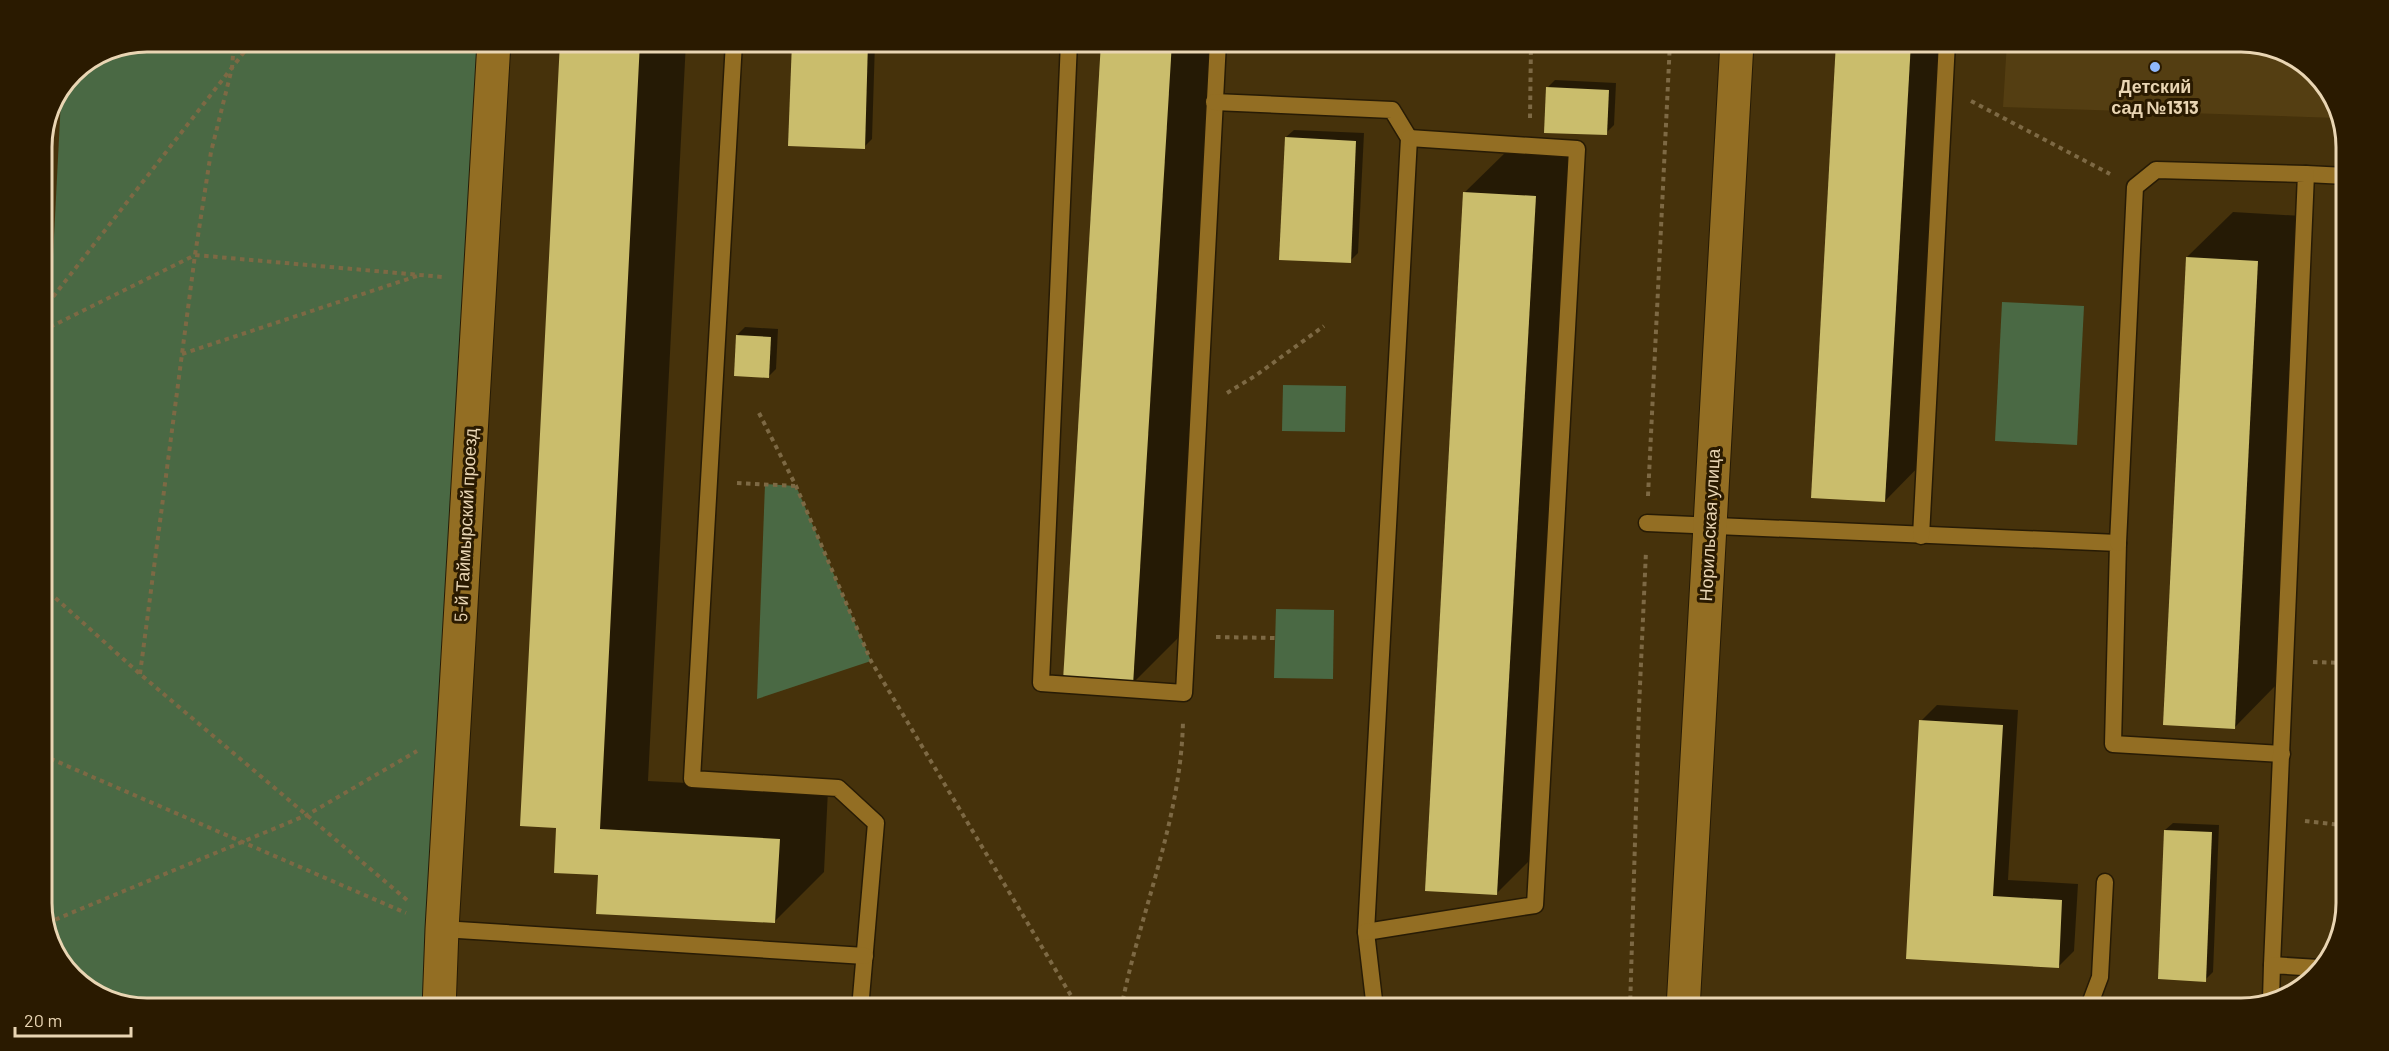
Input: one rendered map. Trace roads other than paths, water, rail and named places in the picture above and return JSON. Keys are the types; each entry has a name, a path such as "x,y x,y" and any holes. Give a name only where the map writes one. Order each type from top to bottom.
{"street":[{"name":"5-й Таймырский проезд","path":"440,998 442,929 493,52"},
{"name":"Норильская улица","path":"1684,998 1736,52"}],"lane":[{"path":"733,52 692,779 838,788 876,823 861,998"},
{"path":"1068,52 1041,683 1184,693 1217,52"},
{"path":"1920,536 1947,52"},
{"path":"1214,102 1392,110 1409,138 1366,932 1375,998"},
{"path":"1366,932 1535,905 1577,149 1409,138"},
{"path":"2282,754 2113,744 2118,543 2135,187 2156,171 2336,176"},
{"path":"2271,993 2306,174"},
{"path":"1647,523 2118,543"},
{"path":"2092,998 2100,976 2105,882"},
{"path":"442,929 865,956"},
{"path":"2272,965 2311,968"}],"place":[{"name":"Детский сад №1313","path":"2155,67"}]}
